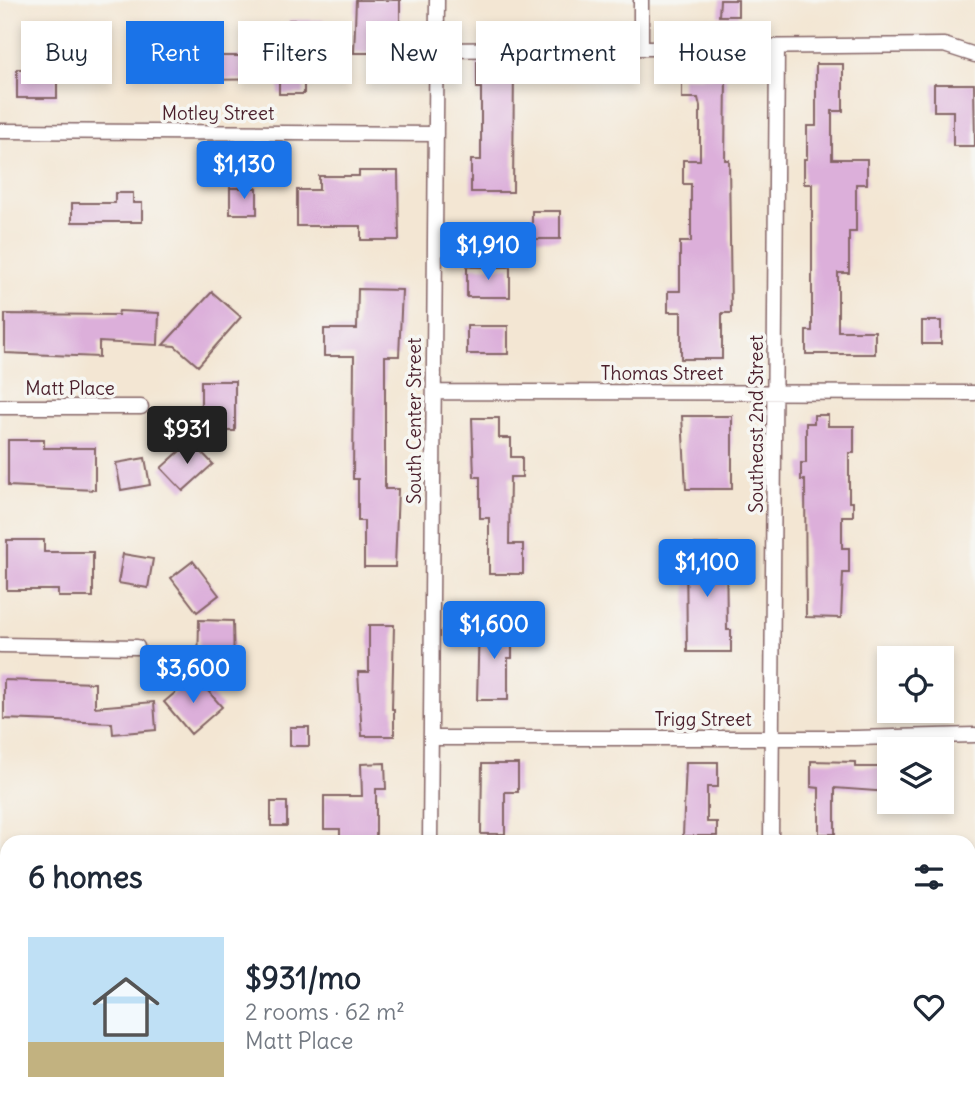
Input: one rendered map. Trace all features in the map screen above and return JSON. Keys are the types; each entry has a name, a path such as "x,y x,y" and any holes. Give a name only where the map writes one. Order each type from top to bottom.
{"street":[{"name":"South Center Street","path":"437,0 437,21"},
{"path":"641,0 641,48"},
{"path":"462,50 944,45 975,55"},
{"name":"Southeast 2nd Street","path":"771,835 776,392 776,48"},
{"name":"South Center Street","path":"430,835 437,84"},
{"name":"Motley Street","path":"0,131 436,134"},
{"name":"Thomas Street","path":"434,392 975,393"},
{"name":"Matt Place","path":"0,407 141,407"},
{"path":"0,645 137,647"},
{"name":"Trigg Street","path":"431,738 975,735"}],"building":[{"path":"356,0 400,0 400,21 366,21 366,53 354,53"},
{"path":"720,0 738,0 738,16 719,16"},
{"path":"289,20 324,20 324,21"},
{"path":"224,56 238,56 238,80 224,80"},
{"path":"816,64 843,64 843,111 832,111 832,159 867,159 867,184 856,184 856,232 849,232 849,273 838,273 838,331 875,331 875,354 806,354 806,331 812,331 812,184 804,184 804,159 807,159 807,126 816,126"},
{"path":"17,69 21,69 21,84 57,84 57,98 17,98"},
{"path":"279,84 304,84 304,94 279,94"},
{"path":"477,84 514,84 513,192 471,192 471,160 481,160 481,88 477,88"},
{"path":"682,84 726,84 725,160 729,160 731,313 722,313 722,359 681,359 681,312 668,312 668,291 680,291 680,242 691,242 691,184 683,184 683,160 700,160 698,98 682,98"},
{"path":"934,84 974,84 975,146 953,146 953,111 934,111"},
{"path":"359,171 398,171 399,240 361,240 361,226 297,226 297,190 319,190 319,176 359,176"},
{"path":"230,188 257,188 257,214 230,214"},
{"path":"115,193 133,193 133,203 142,203 142,222 72,222 72,203 115,203"},
{"path":"532,211 560,211 560,239 532,239"},
{"path":"467,267 510,267 510,297 467,297"},
{"path":"358,289 402,290 399,356 385,356 385,489 398,489 395,567 364,567 364,521 358,521 358,479 353,479 354,356 324,356 324,329 357,329"},
{"path":"212,292 241,317 198,366 175,346 163,345"},
{"path":"119,311 159,313 158,345 99,342 99,357 5,353 5,314 118,315"},
{"path":"922,321 941,321 941,344 922,344"},
{"path":"467,326 508,326 508,354 467,354"},
{"path":"201,381 235,381 235,431 201,431"},
{"path":"814,415 828,415 828,426 854,426 854,453 849,453 849,502 853,502 853,516 842,516 842,548 849,548 849,573 843,573 841,618 806,617 805,480 801,480 801,463 806,463 806,423 814,423"},
{"path":"682,416 732,416 732,489 686,489"},
{"path":"472,418 499,418 499,438 511,438 511,457 522,457 522,477 510,477 509,544 523,544 523,574 489,574 489,518 480,518 480,477 474,477"},
{"path":"8,440 44,440 44,448 95,448 95,490 8,486"},
{"path":"191,441 213,464 183,491 161,468"},
{"path":"145,458 150,485 121,490 116,463"},
{"path":"7,540 44,540 44,552 93,552 93,597 58,597 58,590 7,590"},
{"path":"686,544 726,544 727,630 731,630 731,652 687,652"},
{"path":"123,554 153,559 148,588 118,583"},
{"path":"193,561 219,595 197,612 171,578"},
{"path":"199,620 233,621 234,669 198,668"},
{"path":"479,623 512,623 512,658 508,658 508,700 477,700"},
{"path":"369,625 394,625 394,736 362,736 358,672 369,672"},
{"path":"195,676 222,707 191,734 164,702"},
{"path":"4,680 95,683 95,707 154,702 156,730 113,734 112,723 4,719"},
{"path":"290,727 309,727 309,746 290,746"},
{"path":"811,761 855,762 855,767 877,767 877,791 835,788 835,834 819,834 819,788 811,787"},
{"path":"686,762 718,762 718,787 707,787 707,822 717,822 717,835 683,835"},
{"path":"385,763 386,789 376,789 376,835 340,835 340,829 324,829 324,796 362,796 361,764"},
{"path":"482,764 518,764 518,792 505,792 505,834 481,834"},
{"path":"271,802 287,802 287,826 271,826"}]}
